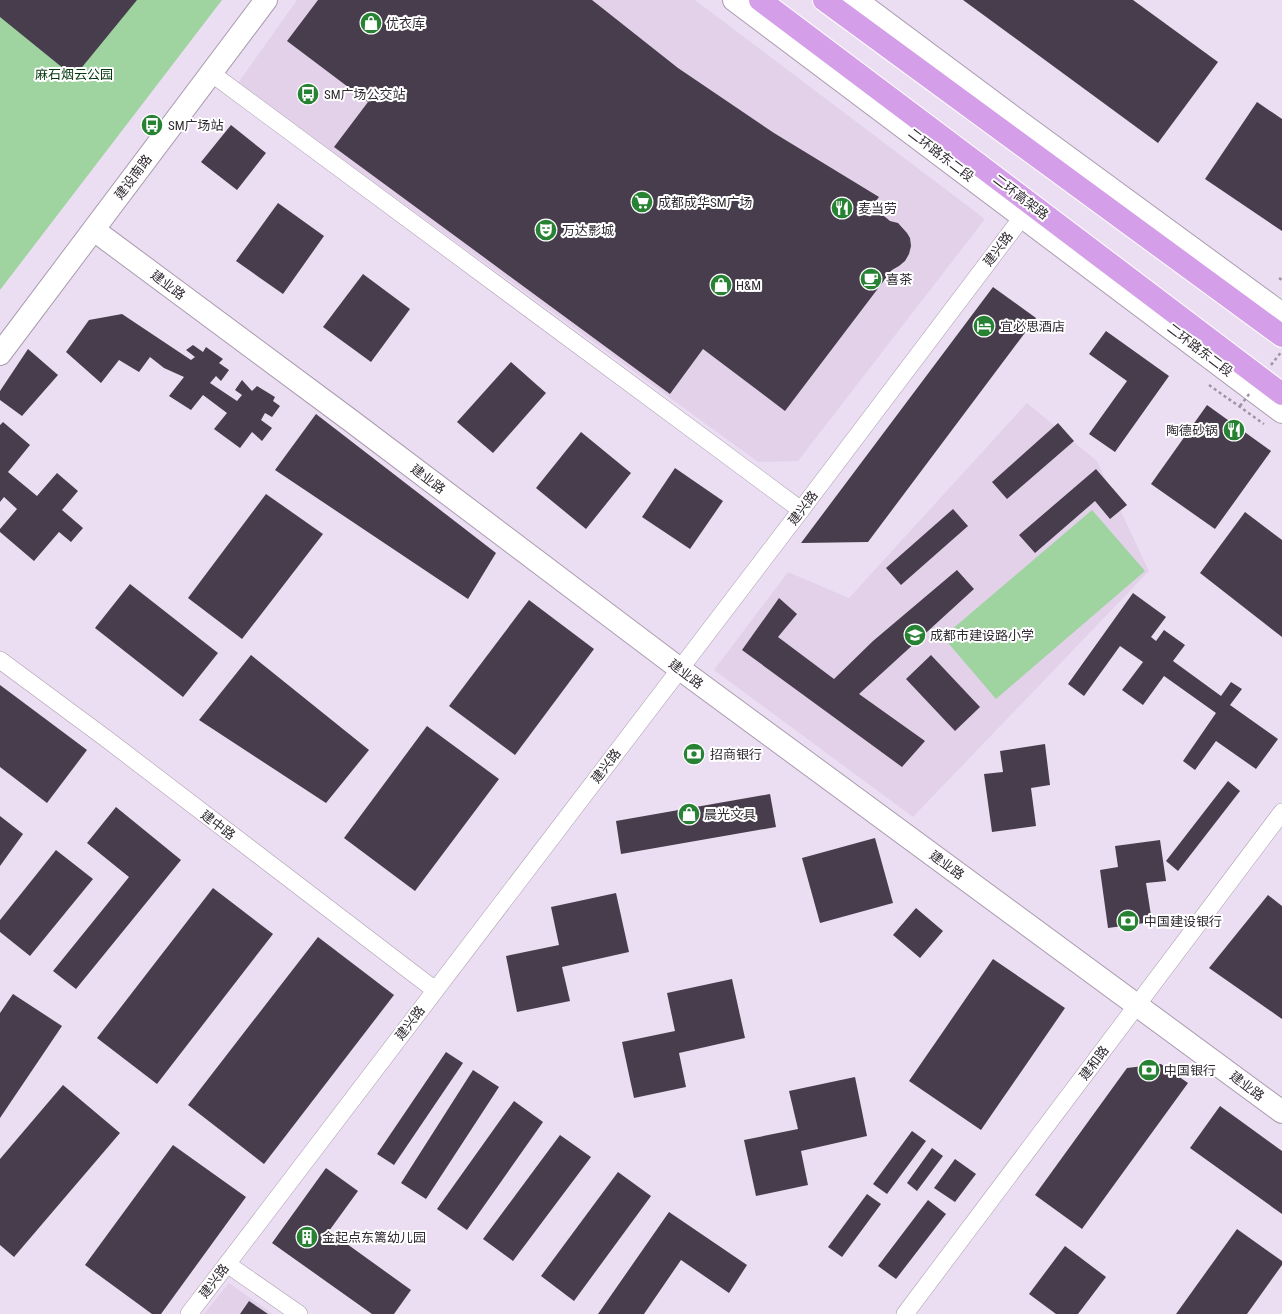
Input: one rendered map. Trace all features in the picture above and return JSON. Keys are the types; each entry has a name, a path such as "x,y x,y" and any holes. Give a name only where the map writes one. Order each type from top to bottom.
{"highway":[{"name":"二环高架路","path":"760,0 1282,394"},
{"path":"824,0 1282,336"}],"street":[{"name":"建设南路","path":"0,354 266,0"},
{"name":"二环路东二段","path":"734,0 1023,216 1274,418"},
{"path":"856,0 1014,118 1282,314"},
{"path":"211,73 801,510"},
{"name":"建兴路","path":"189,1314 1023,216"},
{"name":"建业路","path":"94,230 344,415 680,669 1282,1112"},
{"name":"建中路","path":"0,660 108,740 435,990"},
{"name":"建和路","path":"905,1314 1282,812"},
{"path":"227,1264 300,1314"}],"path":[{"path":"1209,385 1274,418"}],"shaded area":[{"name":"成都成华SM广场","path":"297,0 695,0 985,219 798,461 758,462 238,83"},
{"name":"成都市建设路小学","path":"1027,403 1097,461 1149,571 913,817 714,670 788,572 849,598"},
{"path":"229,1283 273,1314 204,1314"}],"green space":[{"name":"麻石烟云公园","path":"0,0 222,0 0,290"},
{"path":"1092,510 1145,571 996,699 943,637"}],"building":[{"path":"0,0 137,0 74,77 0,17"},
{"name":"成都成华SM广场","path":"318,0 592,0 678,68 774,133 879,197 872,206 890,221 898,223 907,233 910,238 911,246 909,254 905,261 892,270 785,411 703,349 670,394 334,147 368,102 287,41"},
{"path":"963,0 1133,0 1218,62 1158,143"},
{"path":"1257,102 1282,119 1282,231 1205,179"},
{"path":"231,125 266,153 237,190 201,162"},
{"path":"278,203 324,236 283,294 236,261"},
{"path":"363,274 410,309 371,362 323,327"},
{"path":"993,287 1036,318 868,542 801,543"},
{"path":"122,314 191,360 195,357 186,350 193,345 203,352 206,347 223,359 219,363 229,370 221,381 216,376 210,383 237,401 242,395 235,390 242,380 252,391 257,386 275,397 273,401 280,406 272,417 265,413 261,420 272,428 262,441 252,432 240,448 214,429 227,413 203,395 191,410 169,396 184,377 164,368 150,357 139,372 119,360 101,383 66,352 89,320"},
{"path":"1106,331 1169,376 1115,452 1089,434 1127,381 1089,354"},
{"path":"28,349 58,375 22,416 0,400 0,391"},
{"path":"511,362 546,393 493,453 457,422"},
{"path":"1207,405 1271,451 1215,529 1151,484"},
{"path":"316,414 496,553 468,599 275,470"},
{"path":"3,422 30,445 8,472 37,496 57,473 78,491 62,510 83,528 71,542 59,532 34,561 0,532 0,529 17,509 4,497 0,502 0,425"},
{"path":"1058,423 1074,441 1007,499 992,482"},
{"path":"581,432 631,473 586,529 536,488"},
{"path":"675,468 723,501 690,549 642,517"},
{"path":"1096,469 1127,505 1110,519 1095,501 1035,553 1019,535"},
{"path":"266,494 323,534 242,639 188,598"},
{"path":"953,509 968,526 901,585 886,568"},
{"path":"1245,512 1282,540 1282,637 1200,573"},
{"path":"957,570 974,589 859,694 925,741 902,767 742,650 779,598 797,614 778,637 834,679 873,641"},
{"path":"130,584 218,653 183,697 95,628"},
{"path":"1133,593 1166,617 1151,637 1156,641 1164,630 1185,645 1173,661 1221,696 1231,682 1242,689 1230,705 1278,739 1256,769 1216,741 1195,770 1183,761 1216,713 1164,676 1143,705 1122,690 1143,662 1120,646 1084,696 1068,684"},
{"path":"529,600 594,649 515,755 449,706"},
{"path":"251,655 369,750 326,803 199,720"},
{"path":"931,655 980,707 955,731 906,679"},
{"path":"0,685 87,750 47,803 0,767"},
{"path":"427,726 499,779 415,891 344,838"},
{"path":"1045,744 1050,785 1031,788 1036,826 992,832 984,774 1003,772 1000,751"},
{"path":"1228,781 1240,791 1178,871 1166,861"},
{"path":"770,794 776,827 621,854 616,821"},
{"path":"116,807 181,860 76,989 53,971 129,877 87,843"},
{"path":"0,816 23,834 0,866"},
{"path":"875,838 893,903 820,923 802,858"},
{"path":"1160,840 1166,881 1146,883 1152,922 1108,928 1100,870 1118,867 1115,846"},
{"path":"56,850 93,879 30,956 0,932 0,920"},
{"path":"213,888 273,934 157,1084 97,1038"},
{"path":"616,893 629,952 562,967 570,1001 517,1012 506,956 559,945 551,907"},
{"path":"1268,895 1282,906 1282,1019 1209,968"},
{"path":"916,908 943,931 920,958 893,935"},
{"path":"318,937 394,995 264,1164 188,1105"},
{"path":"993,959 1065,1008 981,1130 909,1081"},
{"path":"732,979 745,1038 679,1053 686,1087 634,1098 622,1042 675,1031 667,993"},
{"path":"13,994 62,1026 0,1118 0,1013"},
{"path":"446,1052 463,1063 394,1165 377,1154"},
{"path":"1161,1064 1188,1083 1082,1229 1035,1195 1127,1068"},
{"path":"473,1070 499,1087 426,1199 401,1183"},
{"path":"855,1077 867,1136 801,1151 808,1185 756,1196 744,1140 798,1129 789,1091"},
{"path":"63,1085 120,1133 14,1257 0,1245 0,1159"},
{"path":"514,1101 543,1122 467,1230 437,1209"},
{"path":"1220,1106 1282,1151 1282,1214 1190,1148"},
{"path":"912,1131 926,1141 887,1194 873,1184"},
{"path":"560,1135 591,1157 513,1261 483,1239"},
{"path":"173,1145 246,1197 161,1314 152,1314 85,1265"},
{"path":"932,1148 943,1156 917,1191 907,1183"},
{"path":"955,1159 976,1174 955,1202 934,1188"},
{"name":"金起点东篱幼儿园","path":"326,1168 358,1191 329,1231 411,1290 394,1314 372,1314 272,1243"},
{"path":"618,1172 651,1196 574,1301 541,1276"},
{"path":"867,1194 881,1204 842,1257 828,1247"},
{"path":"928,1200 946,1214 896,1279 878,1266"},
{"path":"669,1212 747,1265 729,1293 681,1260 644,1314 598,1314"},
{"path":"1237,1229 1282,1261 1282,1265 1247,1314 1176,1314"},
{"path":"1065,1246 1106,1277 1078,1314 1056,1314 1029,1294"},
{"path":"249,1301 268,1314 240,1314"}],"place":[{"name":"优衣库","path":"371,23"},
{"name":"SM广场公交站","path":"308,94"},
{"name":"SM广场站","path":"152,125"},
{"name":"成都成华SM广场","path":"642,202"},
{"name":"麦当劳","path":"842,208"},
{"name":"万达影城","path":"546,230"},
{"name":"喜茶","path":"871,279"},
{"name":"H&M","path":"721,285"},
{"name":"宜必思酒店","path":"984,326"},
{"name":"陶德砂锅","path":"1234,430"},
{"name":"成都市建设路小学","path":"915,635"},
{"name":"招商银行","path":"694,754"},
{"name":"晨光文具","path":"689,814"},
{"name":"中国建设银行","path":"1128,921"},
{"name":"中国银行","path":"1149,1070"},
{"name":"金起点东篱幼儿园","path":"307,1237"}]}
